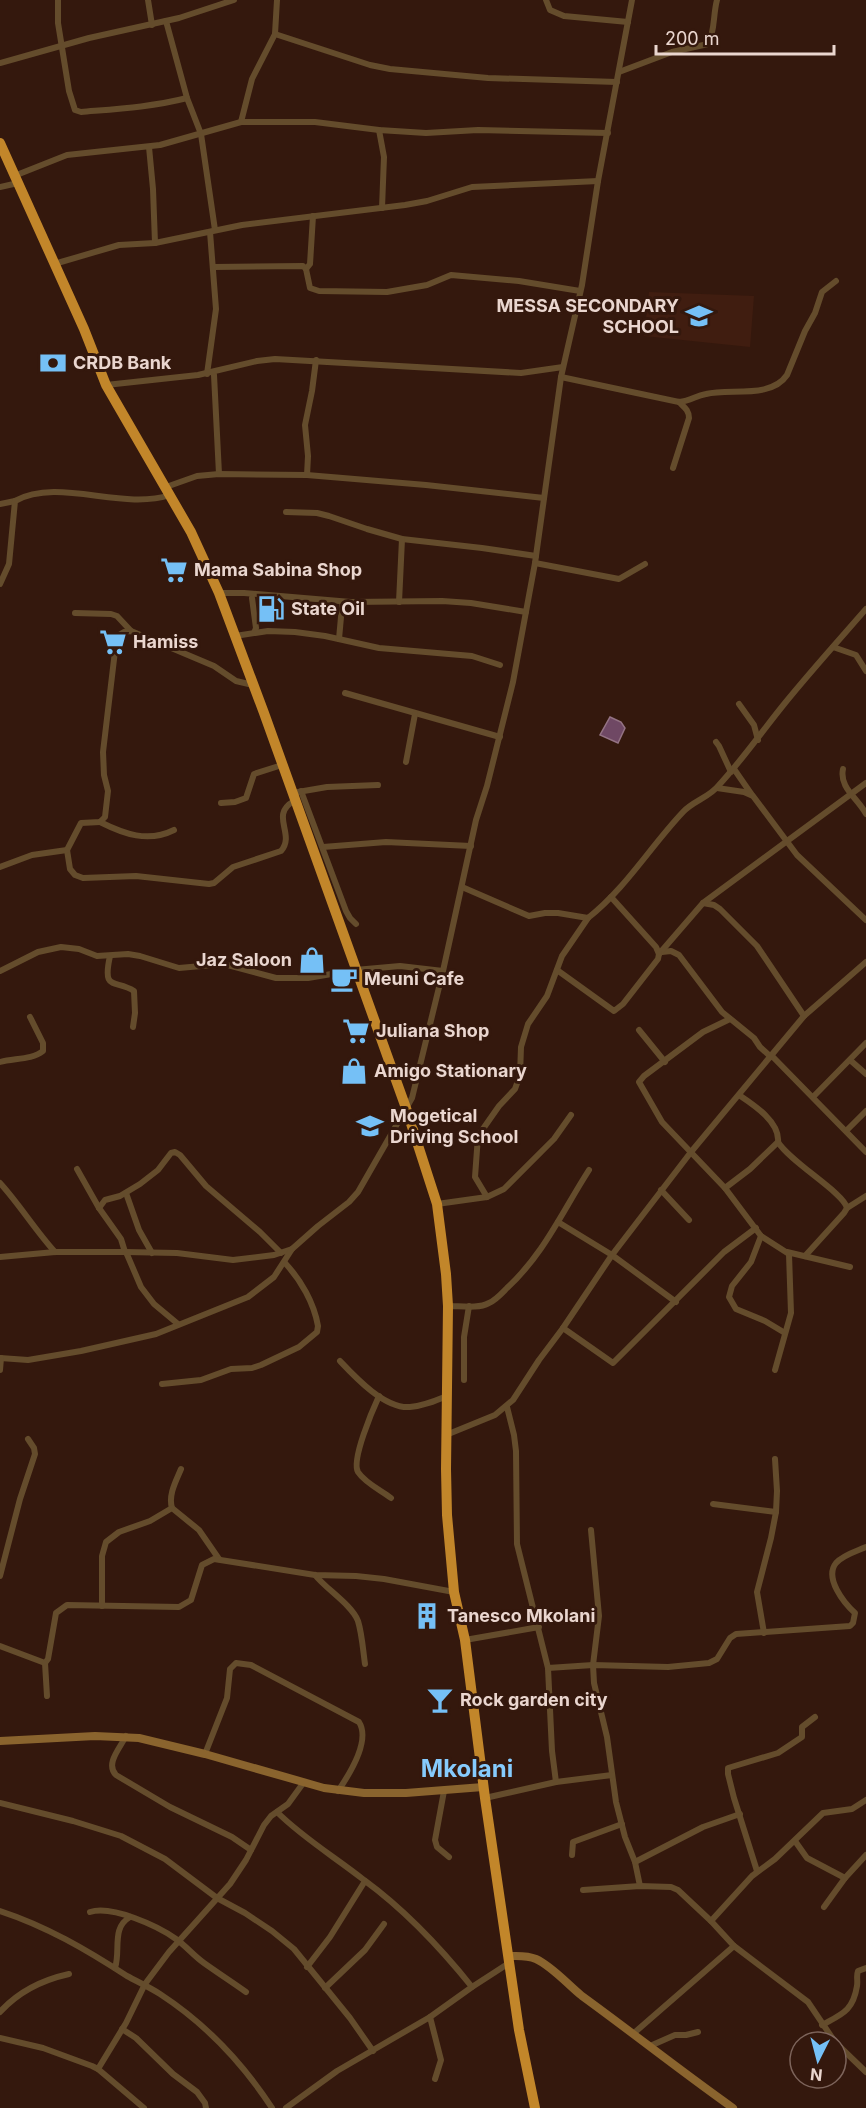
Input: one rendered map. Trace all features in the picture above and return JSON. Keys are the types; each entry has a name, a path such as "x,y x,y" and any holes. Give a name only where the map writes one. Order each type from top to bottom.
{"highway":[{"path":"0,143 84,329 106,385 191,532 219,593 282,765 296,795 355,970 406,1108 437,1204 448,1306 447,1515 454,1592 465,1640 484,1793 522,2050 536,2108"}],"street":[{"path":"58,0 58,23 69,92 72,104 78,111 151,105 187,98"},
{"path":"148,0 152,25"},
{"path":"202,10 203,0"},
{"path":"0,63 63,45 152,25 234,0"},
{"path":"241,122 252,79 275,34 277,0"},
{"path":"546,0 550,9 564,16 628,22"},
{"path":"0,1257 55,1252 126,1252 177,1253 233,1260 281,1253 292,1249 358,1192 412,1098 521,644 561,377 580,291 632,0"},
{"path":"620,72 672,52 708,45 712,37 713,14 717,0"},
{"path":"166,21 187,98 201,134 214,267 216,309 210,374 219,474"},
{"path":"275,34 370,65 390,69 470,77 617,82"},
{"path":"0,187 67,155 149,147 241,122 315,122 426,133 478,130 608,133"},
{"path":"379,130 384,157 382,208"},
{"path":"149,147 153,189 154,243"},
{"path":"54,264 119,245 154,243 212,231 426,201 472,187 598,181"},
{"path":"306,269 310,264 313,216"},
{"path":"214,267 299,265 306,269 310,288 319,291 387,292 427,285 451,275 459,275 542,284 580,291"},
{"path":"561,377 679,402 690,401 706,393 731,390 756,391 773,386 784,380 815,313 822,292 836,281"},
{"path":"106,385 210,374 257,361 275,359 521,373 563,367"},
{"path":"307,475 305,425 316,360"},
{"path":"673,468 689,418 686,408 679,402"},
{"path":"0,504 15,501 28,494 46,491 132,499 160,499 168,491 197,476 219,474 307,475 544,498"},
{"path":"0,584 9,564 15,501"},
{"path":"286,512 317,513 402,539 482,548 619,579 645,564"},
{"path":"399,602 402,539"},
{"path":"219,593 244,592 351,602 471,603 526,612"},
{"path":"252,598 256,628 254,633"},
{"path":"339,639 342,606"},
{"path":"487,1197 475,1177 478,1137 515,1089 520,1075 521,1047 528,1024 547,996 562,956 588,918 633,874 653,846 684,810 717,788 733,770 784,704 866,609"},
{"path":"75,614 117,616 131,631 214,666 236,681 253,685"},
{"path":"99,822 105,818 107,810 108,791 104,775 103,752 115,651 119,635 131,631"},
{"path":"235,636 268,631 295,632 379,648 471,656 500,665"},
{"path":"833,647 855,655 866,671"},
{"path":"345,693 500,737"},
{"path":"739,704 754,725 758,740"},
{"path":"406,762 415,714"},
{"path":"716,742 733,770 796,855 866,920"},
{"path":"221,803 246,798 254,774 282,765"},
{"path":"843,769 843,784 861,804 866,814"},
{"path":"556,970 614,1011 623,1004 658,959 660,953 703,903 866,783"},
{"path":"174,830 164,835 136,836 99,822 81,823 67,850 70,869 75,875 83,878 136,876 214,883 234,867 281,851 286,842 283,813 285,807 296,795 327,787 378,785"},
{"path":"717,788 744,792 753,796"},
{"path":"296,795 323,847 346,911 356,924"},
{"path":"323,847 386,842 471,846"},
{"path":"0,867 32,855 67,850"},
{"path":"462,887 529,916 558,913 588,918"},
{"path":"611,897 660,953"},
{"path":"703,903 720,909 757,946 804,1016"},
{"path":"0,971 38,952 61,946 79,949 97,956 128,954 140,956 179,968 224,964 276,978 308,978 355,970 411,966 443,971"},
{"path":"660,953 671,951 679,955 709,996 730,1019 754,1038 866,1152"},
{"path":"110,956 108,971 110,981 114,985 134,991 133,1027"},
{"path":"446,1435 495,1415 507,1407 612,1256 691,1152 804,1016 866,962"},
{"path":"0,1062 41,1054 43,1043 30,1017"},
{"path":"730,1019 703,1032 641,1078 640,1084 662,1122 725,1188 761,1236 787,1252 850,1268"},
{"path":"639,1030 665,1062"},
{"path":"813,1097 866,1043"},
{"path":"850,1060 866,1074"},
{"path":"725,1188 750,1169 778,1142 779,1135 775,1126 739,1095"},
{"path":"846,1131 866,1112"},
{"path":"437,1204 487,1197 504,1189 554,1139 571,1115"},
{"path":"778,1142 785,1152 840,1196 847,1208"},
{"path":"99,1208 105,1200 126,1193 150,1176 167,1157 175,1152 206,1186 281,1253"},
{"path":"77,1169 99,1208 121,1239 141,1287 154,1304 178,1324"},
{"path":"448,1306 488,1304 512,1283 535,1259 589,1170"},
{"path":"0,1183 11,1194 38,1234 55,1252"},
{"path":"661,1190 689,1220"},
{"path":"126,1193 139,1230 152,1253"},
{"path":"805,1256 847,1208 866,1196"},
{"path":"558,1222 612,1256 676,1302"},
{"path":"563,1328 613,1363 724,1252 756,1228"},
{"path":"761,1236 751,1262 732,1286 729,1297 736,1309 785,1332"},
{"path":"0,1370 1,1358 28,1360 81,1351 156,1334 215,1312 248,1297 274,1277 292,1249"},
{"path":"775,1370 791,1313 790,1262 787,1252"},
{"path":"162,1384 201,1380 231,1369 252,1368 299,1347 312,1336 318,1326 315,1312 308,1295 293,1271 285,1263"},
{"path":"464,1380 464,1337 469,1306"},
{"path":"340,1361 361,1383 379,1396 409,1407 430,1403 447,1396"},
{"path":"379,1396 363,1437 357,1466 358,1472 392,1498"},
{"path":"507,1407 516,1451 518,1544 548,1668 552,1751 556,1782"},
{"path":"0,1576 34,1454 34,1448 27,1439"},
{"path":"764,1633 757,1592 776,1512 775,1459"},
{"path":"181,1469 171,1493 172,1508 199,1530 219,1559"},
{"path":"714,1504 776,1512"},
{"path":"102,1606 102,1556 106,1542 119,1532 150,1521 172,1508"},
{"path":"591,1530 599,1616 593,1665 594,1683 607,1737 622,1824 635,1862 640,1886"},
{"path":"548,1668 709,1663 717,1659 730,1638 736,1634 846,1627 854,1623 855,1613 836,1588 834,1566 840,1559 866,1547"},
{"path":"47,1696 45,1663 48,1659 56,1613 60,1608 67,1605 179,1607 186,1605 194,1594 202,1565 214,1559 315,1575 356,1576 454,1592"},
{"path":"315,1575 353,1613 360,1630 365,1664"},
{"path":"465,1640 539,1627"},
{"path":"0,1647 45,1663"},
{"path":"205,1754 227,1698 230,1669 236,1663 251,1665 359,1722 363,1732 360,1749 338,1791"},
{"path":"757,1871 728,1768 785,1750 802,1737 802,1727 815,1717"},
{"path":"0,1741 126,1736 205,1754 338,1791 364,1793 444,1791 484,1793 612,1775"},
{"path":"126,1736 111,1764 112,1771 116,1775 170,1807 232,1837 251,1850"},
{"path":"98,2069 145,1984 178,1940 230,1884 264,1825 288,1804 304,1782"},
{"path":"444,1791 435,1840 437,1847 449,1857"},
{"path":"711,1921 757,1871 775,1859 825,1812 852,1809 866,1800"},
{"path":"0,1803 56,1816 121,1836 165,1859 217,1898 245,1913 294,1949 373,2051"},
{"path":"277,1812 418,1926 472,1987"},
{"path":"635,1862 702,1827 740,1814"},
{"path":"572,1855 573,1842 622,1824"},
{"path":"795,1841 807,1858 845,1878"},
{"path":"824,1907 845,1878 866,1855"},
{"path":"307,1967 330,1937 365,1881"},
{"path":"583,1890 640,1886 670,1887 678,1890 734,1946 807,2002 826,2030"},
{"path":"90,1912 102,1910 130,1917 158,1928 178,1940 202,1962 246,1992"},
{"path":"0,1911 40,1925 145,1984 211,2032 252,2078 272,2108"},
{"path":"115,1968 119,1927 124,1920 130,1917"},
{"path":"325,1988 364,1950 384,1924"},
{"path":"634,2033 734,1946"},
{"path":"286,2108 338,2071 430,2017 509,1960 528,1956 544,1964 568,1985 634,2033 656,2053 733,2108"},
{"path":"822,2025 848,2011 857,1985 858,1971 866,1968"},
{"path":"0,2012 13,1998 26,1990 50,1979 69,1974"},
{"path":"430,2017 441,2060 435,2079"},
{"path":"122,2029 136,2038 173,2074 197,2092 206,2108"},
{"path":"650,2046 675,2035 698,2032"},
{"path":"0,2038 43,2048 98,2069 144,2108"},
{"path":"848,2054 866,2072"}],"shaded area":[{"name":"MESSA SECONDARY SCHOOL","path":"649,292 754,296 750,347 644,336"},
{"path":"610,717 621,722 625,728 618,743 600,735"}],"place":[{"name":"MESSA SECONDARY SCHOOL","path":"699,316"},
{"name":"CRDB Bank","path":"53,363"},
{"name":"Mama Sabina Shop","path":"174,570"},
{"name":"State Oil","path":"271,609"},
{"name":"Hamiss","path":"113,642"},
{"name":"Jaz Saloon","path":"312,960"},
{"name":"Meuni Cafe","path":"344,979"},
{"name":"Juliana Shop","path":"356,1031"},
{"name":"Amigo Stationary","path":"354,1071"},
{"name":"Mogetical Driving School","path":"370,1126"},
{"name":"Tanesco Mkolani","path":"427,1616"},
{"name":"Rock garden city","path":"440,1700"}],"district":[{"name":"Mkolani","path":"467,1769"}]}
